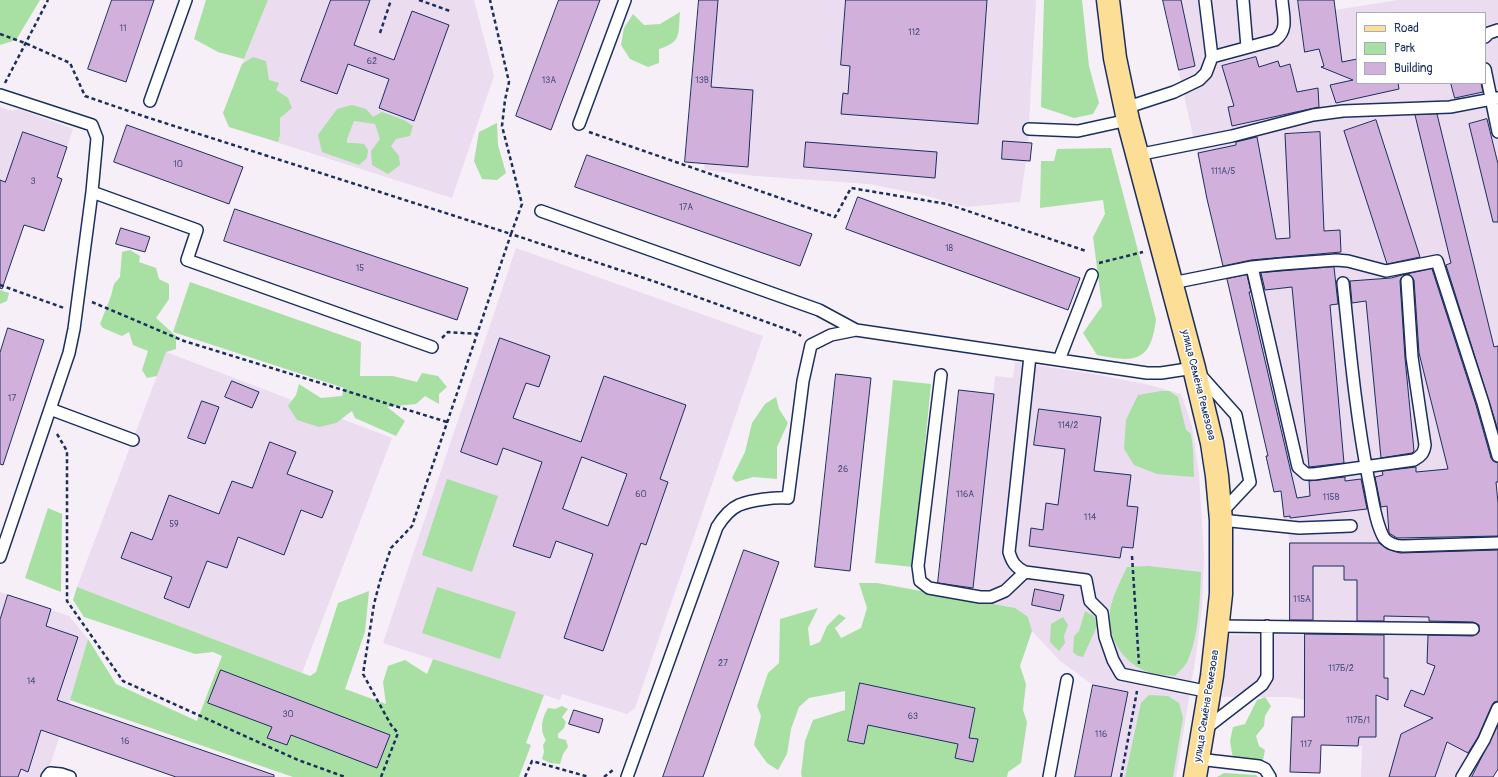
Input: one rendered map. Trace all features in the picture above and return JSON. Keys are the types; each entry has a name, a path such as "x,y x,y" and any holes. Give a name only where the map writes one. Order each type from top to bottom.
{"main road":[{"name":"улица Семёна Ремезова","path":"1108,0 1115,58 1126,114 1172,283 1212,443 1221,517 1221,594 1219,626 1210,692 1197,768"}],"lane":[{"path":"150,101 186,0"},
{"path":"582,128 625,0"},
{"path":"1029,129 1078,131 1126,114 1199,80 1206,73 1212,56 1205,0"},
{"path":"1243,0 1247,47"},
{"path":"1212,56 1275,40 1282,35 1284,27 1282,0"},
{"path":"1486,36 1489,33 1498,30"},
{"path":"1486,72 1494,98 1498,132"},
{"path":"0,557 69,353 76,313 92,192 97,138 92,125 2,91"},
{"path":"1137,155 1232,136 1313,115 1342,111 1450,107 1494,98"},
{"path":"92,192 197,230 187,260 432,347"},
{"path":"541,211 819,310 856,330"},
{"path":"1172,283 1252,267 1336,260 1358,263 1386,271 1437,261 1483,403 1498,456"},
{"path":"1252,267 1298,467 1306,474 1414,460 1420,457 1424,452 1425,445 1412,357 1407,281"},
{"path":"1059,360 1092,275"},
{"path":"1343,284 1359,421 1366,467 1377,518 1384,538 1389,543 1403,546 1498,543"},
{"path":"627,777 717,527 722,519 738,505 774,497 788,498 803,381 811,345 831,335 856,330 1147,373 1161,373 1194,368 1236,416 1250,482 1221,517"},
{"path":"1030,356 1009,552 1013,563 1017,569 1025,572 1086,580 1090,601 1102,613 1105,637 1112,660 1121,674 1210,692"},
{"path":"941,375 918,566 920,581 929,588 980,597 991,597 1005,591 1025,572"},
{"path":"49,412 133,440"},
{"path":"1221,517 1299,528 1351,526"},
{"path":"1219,626 1473,629"},
{"path":"1203,731 1262,685 1267,677 1267,626"},
{"path":"1049,777 1067,680"},
{"path":"1462,777 1484,740 1498,708"},
{"path":"1197,768 1259,766 1265,769 1270,777"},
{"path":"47,777 50,773 70,777"}],"path":[{"path":"2,91 48,0"},
{"path":"380,33 391,0"},
{"path":"419,0 450,11"},
{"path":"381,777 398,733 391,725 363,674 374,604 391,548 412,526 522,204 502,126 504,100 508,82 490,0"},
{"path":"0,34 25,43 70,63 85,96 653,281 797,333 811,345"},
{"path":"582,128 835,218 851,188 947,204 1086,251"},
{"path":"1097,263 1144,252"},
{"path":"0,285 76,313"},
{"path":"78,297 184,341 447,422"},
{"path":"432,347 448,332 477,334"},
{"path":"49,412 67,451 67,601 122,681 298,760 345,777"},
{"path":"1132,556 1139,664"},
{"path":"1121,777 1139,684"},
{"path":"525,777 532,761 589,777"}],"shaded area":[{"path":"268,0 474,0 494,76 452,198 229,127 223,113"},
{"path":"718,0 1036,0 1028,142 1032,143 1030,161 1026,161 1020,202 967,207 919,194 869,184 756,176 705,170 704,164"},
{"path":"1163,0 1334,0 1335,10 1398,0 1498,0 1498,769 1493,777 1361,777 1362,746 1358,746 1359,737 1376,737 1376,698 1388,698 1388,678 1376,677 1305,700 1291,697 1222,697 1229,635 1305,634 1290,620 1290,543 1284,517 1281,491 1274,492 1266,456 1268,455 1207,199"},
{"path":"0,107 12,111 19,109 73,129 67,147 22,132 6,182 24,225 5,281 0,280"},
{"path":"516,248 763,336 635,708 627,714 562,694 560,700 383,643"},
{"path":"166,352 392,438 302,673 77,587"},
{"path":"1015,362 1094,374 1150,385 1181,394 1192,426 1199,474 1204,555 1202,607 1196,655 1176,777 1111,777 1128,692 1093,685 1060,661 1032,631 1028,617 972,600 995,376 1013,378"},
{"path":"0,592 69,616 88,639 70,700 70,705 46,777 0,777"}],"green space":[{"path":"0,0 40,0 16,40 0,45"},
{"path":"206,0 268,0 244,59 218,52 194,39"},
{"path":"1044,0 1082,0 1089,66 1099,103 1093,114 1074,118 1041,107"},
{"path":"680,12 679,32 672,43 659,49 659,63 648,67 630,59 621,45 624,28 633,14 644,25 660,24"},
{"path":"253,57 266,61 269,80 279,83 276,90 288,98 292,108 280,118 280,135 278,142 229,127 223,113 242,64"},
{"path":"352,105 366,109 373,117 382,112 404,120 413,126 410,136 396,139 391,146 399,156 400,165 388,174 372,165 371,151 380,139 375,124 354,121 347,139 347,143 364,144 368,150 367,158 359,165 322,152 318,135 337,109"},
{"path":"497,123 498,145 506,173 497,180 482,179 474,161 479,132"},
{"path":"1111,148 1156,319 1154,333 1150,344 1145,351 1139,356 1122,359 1097,355 1083,333 1102,306 1093,237 1105,214 1103,200 1040,208 1041,161 1054,161 1057,149"},
{"path":"130,250 140,256 139,262 156,268 159,279 169,284 169,299 156,318 176,336 176,349 166,352 157,376 147,378 142,370 148,351 133,345 129,332 122,336 103,328 100,324 114,284 120,277 122,252"},
{"path":"190,282 361,342 360,376 393,376 417,382 422,373 438,376 447,387 439,394 439,404 425,396 416,404 387,407 405,421 396,436 355,418 352,411 336,423 319,427 297,420 288,406 296,395 299,384 321,398 342,396 344,388 173,332"},
{"path":"0,290 9,293 7,301 0,304"},
{"path":"893,380 931,384 913,567 875,563"},
{"path":"1169,391 1178,397 1186,430 1191,434 1194,477 1157,474 1134,465 1124,449 1126,420 1138,395"},
{"path":"776,397 779,409 788,423 777,447 777,479 753,477 736,482 732,478 745,452 752,423 765,404"},
{"path":"447,479 498,496 472,572 422,555"},
{"path":"48,508 62,514 61,592 25,578"},
{"path":"1148,566 1201,572 1198,618 1194,641 1186,664 1175,676 1156,674 1136,666 1121,652 1111,632 1111,606 1127,567"},
{"path":"859,583 877,583 1015,608 1028,617 1032,631 1020,666 1026,684 1023,710 1027,722 1021,763 1008,772 1007,777 802,777 801,774 805,741 813,720 845,710 845,691 809,698 799,707 791,729 787,754 778,770 767,763 754,745 761,716 757,706 768,673 779,663 780,619 818,608 808,628 810,646 820,642 827,626 839,614 846,618 835,628 841,638 861,628 867,608","holes":["860,683 975,708 969,738 978,740 973,762 955,758 958,744 868,725 864,744 848,741"]},
{"path":"77,587 310,676 316,672 338,603 369,591 365,632 345,689 386,704 383,682 388,666 405,660 427,674 433,659 544,695 526,743 531,745 519,777 293,777 70,700 88,639 116,684 197,721 222,656 213,652 195,654 84,617 73,600"},
{"path":"437,587 516,612 500,659 422,633"},
{"path":"1085,611 1094,616 1097,626 1083,657 1078,656 1073,652 1074,636 1079,631"},
{"path":"1063,617 1068,625 1064,636 1065,643 1059,651 1050,642 1051,624"},
{"path":"1149,695 1168,696 1179,703 1183,718 1173,777 1125,777 1141,703"},
{"path":"1265,697 1271,706 1265,716 1264,726 1256,736 1259,746 1265,750 1263,760 1249,762 1233,759 1230,741 1233,727 1245,724 1257,700"},
{"path":"562,706 568,709 562,717 566,722 564,728 558,734 558,738 566,740 568,747 563,754 560,764 550,763 542,759 544,752 543,745 546,740 542,724 548,708 555,709"},
{"path":"1224,773 1256,775 1258,777 1217,777"}],"building":[{"path":"112,0 154,0 126,82 88,69"},
{"path":"331,0 370,0 354,45 394,60 412,11 449,25 414,121 379,108 389,79 348,64 337,94 301,81"},
{"path":"559,0 600,0 551,130 516,116"},
{"path":"699,0 718,0 711,87 753,90 748,167 685,162"},
{"path":"846,0 987,0 978,124 841,114 843,93 848,94 850,66 841,65"},
{"path":"1163,0 1181,0 1195,66 1179,70"},
{"path":"1298,0 1334,0 1342,62 1356,59 1356,84 1398,84 1399,89 1336,103 1330,85 1353,80 1321,67 1324,66 1319,49 1305,52"},
{"path":"1256,57 1259,67 1278,61 1280,67 1290,64 1297,92 1318,88 1319,107 1232,126 1228,107 1234,106 1222,66"},
{"path":"1451,84 1481,84 1483,92 1455,98"},
{"path":"1437,114 1494,347 1498,346 1498,430 1446,265 1451,263 1415,115"},
{"path":"1487,119 1498,164 1498,222 1493,222 1469,124"},
{"path":"1376,120 1420,257 1387,264 1344,131"},
{"path":"127,125 243,167 229,204 114,162"},
{"path":"23,132 67,147 57,177 62,179 44,231 24,225 2,289 0,288 0,180 5,182"},
{"path":"1320,132 1324,231 1340,230 1341,252 1251,260 1223,266 1198,153 1236,145 1236,142 1257,137 1276,239 1290,238 1285,134"},
{"path":"1003,141 1032,143 1030,161 1002,159"},
{"path":"806,142 937,152 935,178 804,167"},
{"path":"587,155 812,234 800,266 575,187"},
{"path":"858,197 1080,278 1068,310 846,229"},
{"path":"235,209 468,288 457,320 224,241"},
{"path":"121,228 150,237 145,252 116,244"},
{"path":"1334,267 1338,304 1330,305 1344,463 1309,467 1292,287 1265,290 1261,273"},
{"path":"1432,269 1476,405 1491,458 1493,461 1498,463 1498,482 1496,482 1498,503 1498,536 1397,538 1389,533 1387,506 1381,507 1375,477 1383,475 1382,471 1416,467 1416,472 1448,469 1419,353 1414,280 1407,274"},
{"path":"1406,274 1400,281 1405,358 1414,451 1412,453 1381,458 1366,301 1352,303 1350,281 1391,278"},
{"path":"1247,275 1251,292 1249,292 1297,498 1310,496 1309,481 1345,477 1345,481 1361,479 1367,509 1290,518 1290,516 1284,517 1281,491 1274,492 1266,456 1268,456 1227,279"},
{"path":"8,328 44,340 3,465 0,464 0,353"},
{"path":"500,338 550,356 539,387 526,383 513,418 581,442 604,376 686,405 660,479 668,482 646,545 641,543 603,651 564,638 593,554 556,541 550,558 513,546 542,462 503,448 497,465 461,452","holes":["582,457 627,474 608,526 563,509"]},
{"path":"836,374 871,378 850,571 815,567"},
{"path":"232,381 259,392 252,408 225,397"},
{"path":"959,390 994,394 973,588 938,583"},
{"path":"202,401 219,407 205,444 188,438"},
{"path":"1039,409 1101,417 1094,471 1131,475 1127,506 1138,507 1133,548 1122,547 1120,558 1029,546 1031,528 1043,530 1046,503 1058,505 1065,449 1034,445"},
{"path":"270,442 296,452 287,474 333,491 322,518 301,510 284,555 238,537 227,568 207,561 189,608 164,598 172,577 121,558 131,532 152,540 169,495 219,514 232,481 252,488"},
{"path":"1290,543 1379,543 1387,549 1400,553 1498,550 1498,701 1494,702 1492,705 1478,737 1468,753 1447,742 1435,777 1389,777 1401,734 1433,718 1404,706 1411,690 1424,695 1435,666 1427,663 1428,635 1473,636 1479,632 1479,625 1473,622 1429,621 1429,617 1384,616 1384,621 1357,621 1357,580 1344,580 1344,566 1313,566 1313,620 1290,620"},
{"path":"744,550 779,562 703,777 663,777"},
{"path":"1035,589 1064,595 1060,611 1032,605"},
{"path":"8,595 51,609 46,626 78,637 57,700 274,775 274,777 176,777 41,730 28,772 21,769 18,777 0,777 0,620"},
{"path":"1305,634 1384,635 1384,678 1388,678 1388,700 1376,695 1376,737 1359,737 1358,746 1321,745 1320,773 1290,772 1292,717 1304,717"},
{"path":"221,670 390,735 377,768 291,735 287,745 267,738 272,727 208,703"},
{"path":"860,683 975,708 969,738 978,739 973,762 955,758 958,744 868,725 864,744 848,741"},
{"path":"1093,685 1128,692 1111,777 1075,777"},
{"path":"574,710 603,719 599,733 569,724"},
{"path":"1498,725 1498,769 1493,777 1472,777"}]}
